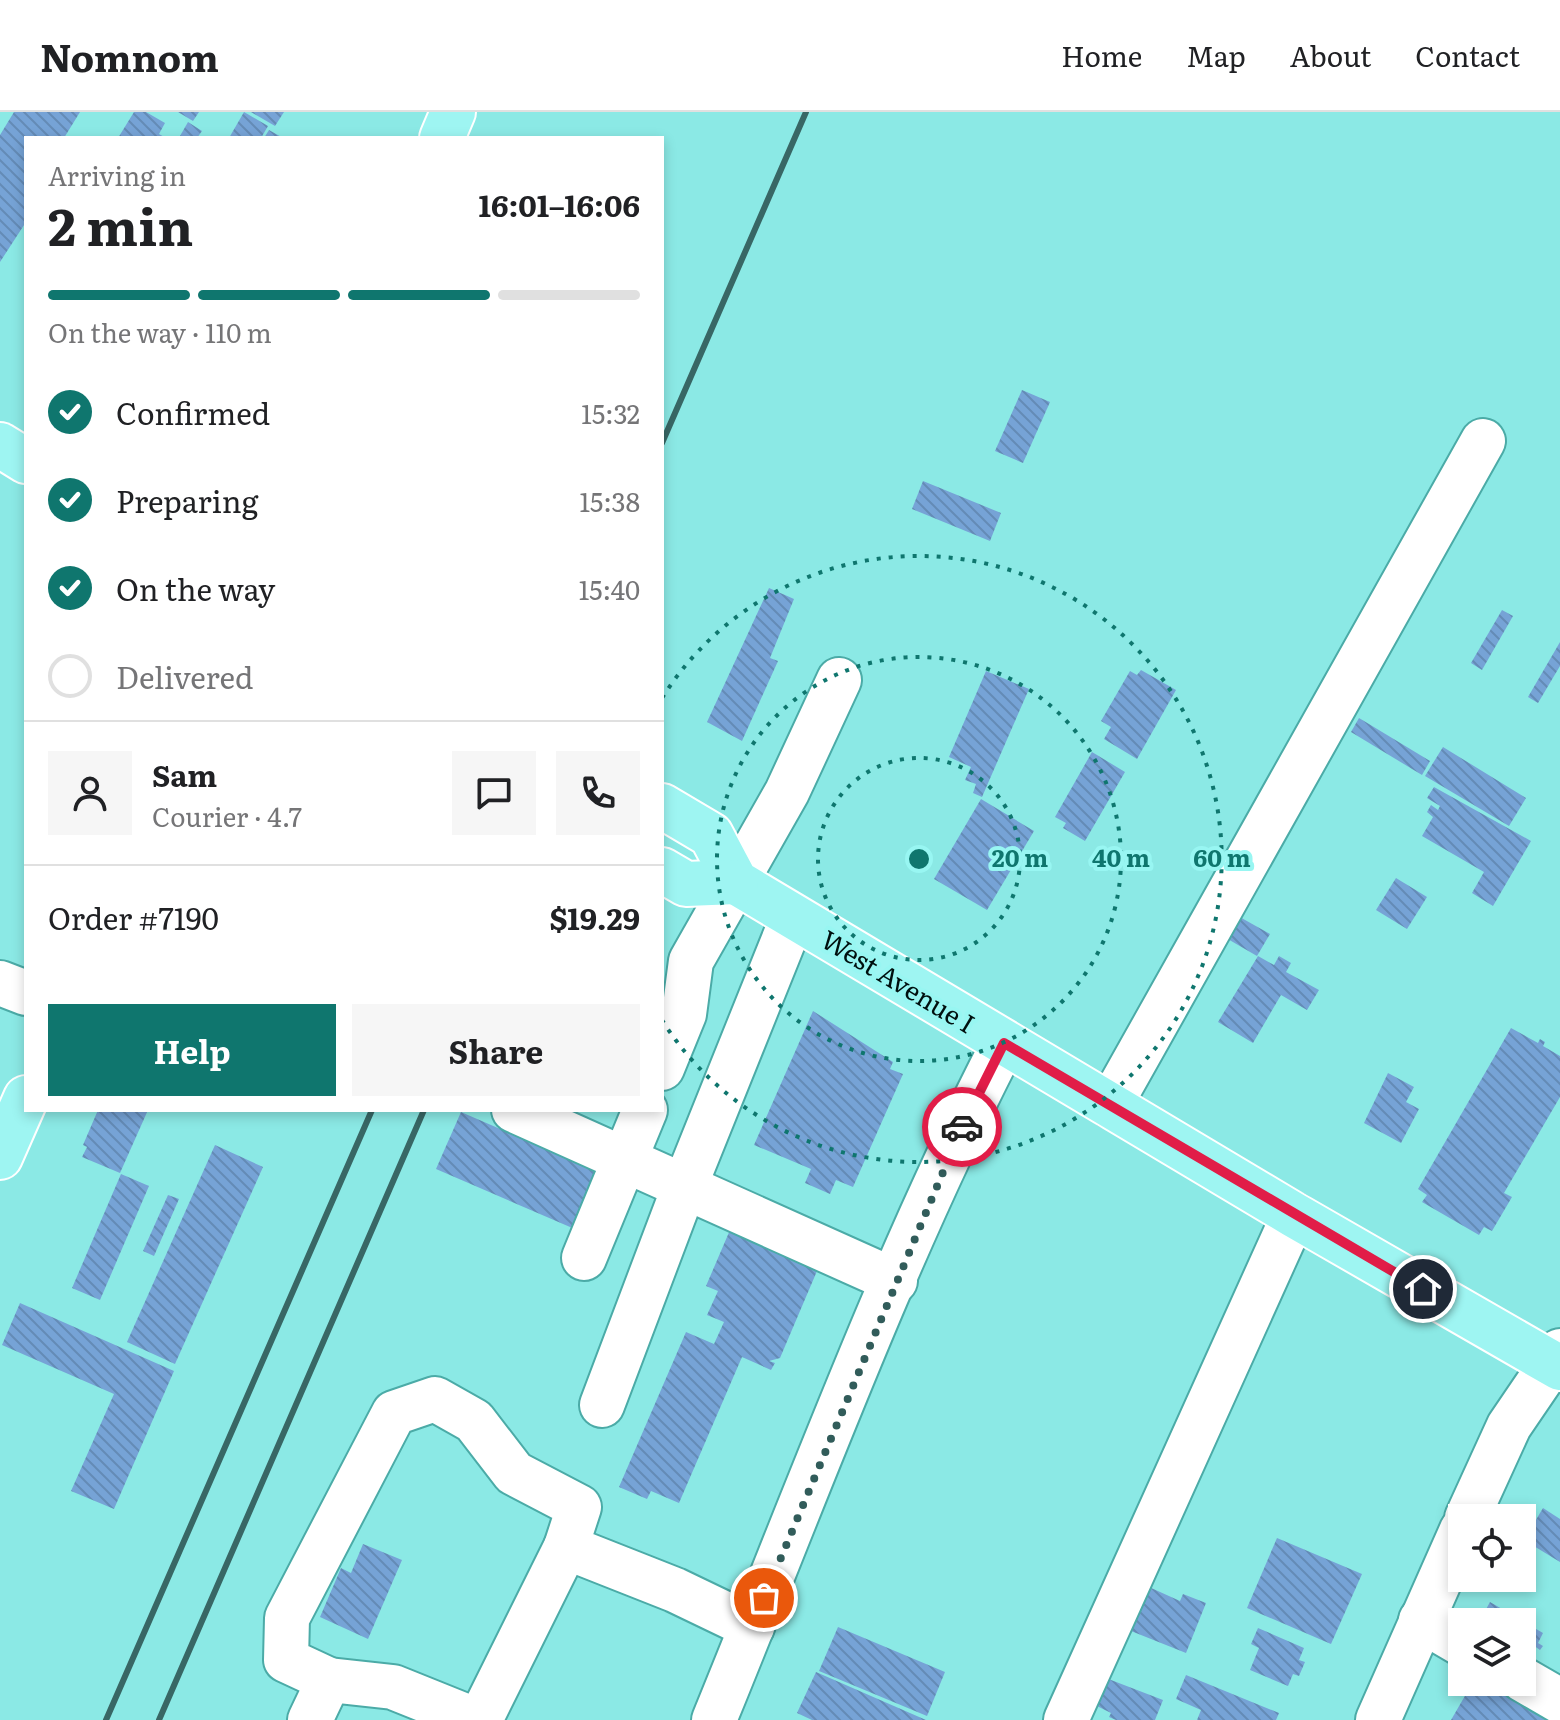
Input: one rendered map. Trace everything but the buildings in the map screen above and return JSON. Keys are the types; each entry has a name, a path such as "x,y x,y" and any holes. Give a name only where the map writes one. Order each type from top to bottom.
{"main road":[{"path":"443,136 453,112"},
{"path":"0,445 24,460"},
{"path":"664,807 711,835 736,882 686,884 664,871"},
{"name":"West Avenue I","path":"736,882 1294,1215 1557,1361"},
{"path":"0,1157 24,1103"}],"street":[{"path":"1110,1105 1483,441"},
{"path":"664,1063 684,1014 676,955 736,882 787,792 839,680"},
{"path":"602,1405 684,1188 793,917"},
{"path":"0,983 24,992"},
{"path":"714,1720 895,1281 969,1111 1004,1043"},
{"path":"518,1112 895,1281"},
{"path":"584,1258 644,1112"},
{"path":"1066,1720 1294,1215"},
{"path":"1473,1504 1509,1426 1557,1361"},
{"path":"435,1399 474,1421 514,1473 579,1507 566,1547 477,1720 393,1687 329,1680 286,1660 287,1618 394,1413 435,1399"},
{"path":"566,1547 675,1590 752,1627"},
{"path":"1378,1720 1448,1561"},
{"path":"1421,1620 1448,1636"},
{"path":"310,1720 329,1680"},
{"path":"1536,1687 1560,1701"}],"railway":[{"path":"664,438 806,112"},
{"path":"106,1720 371,1112"},
{"path":"159,1720 423,1112"}],"way so far":[{"path":"764,1598 962,1127"}],"route":[{"path":"962,1127 1004,1043 1423,1289"}]}
